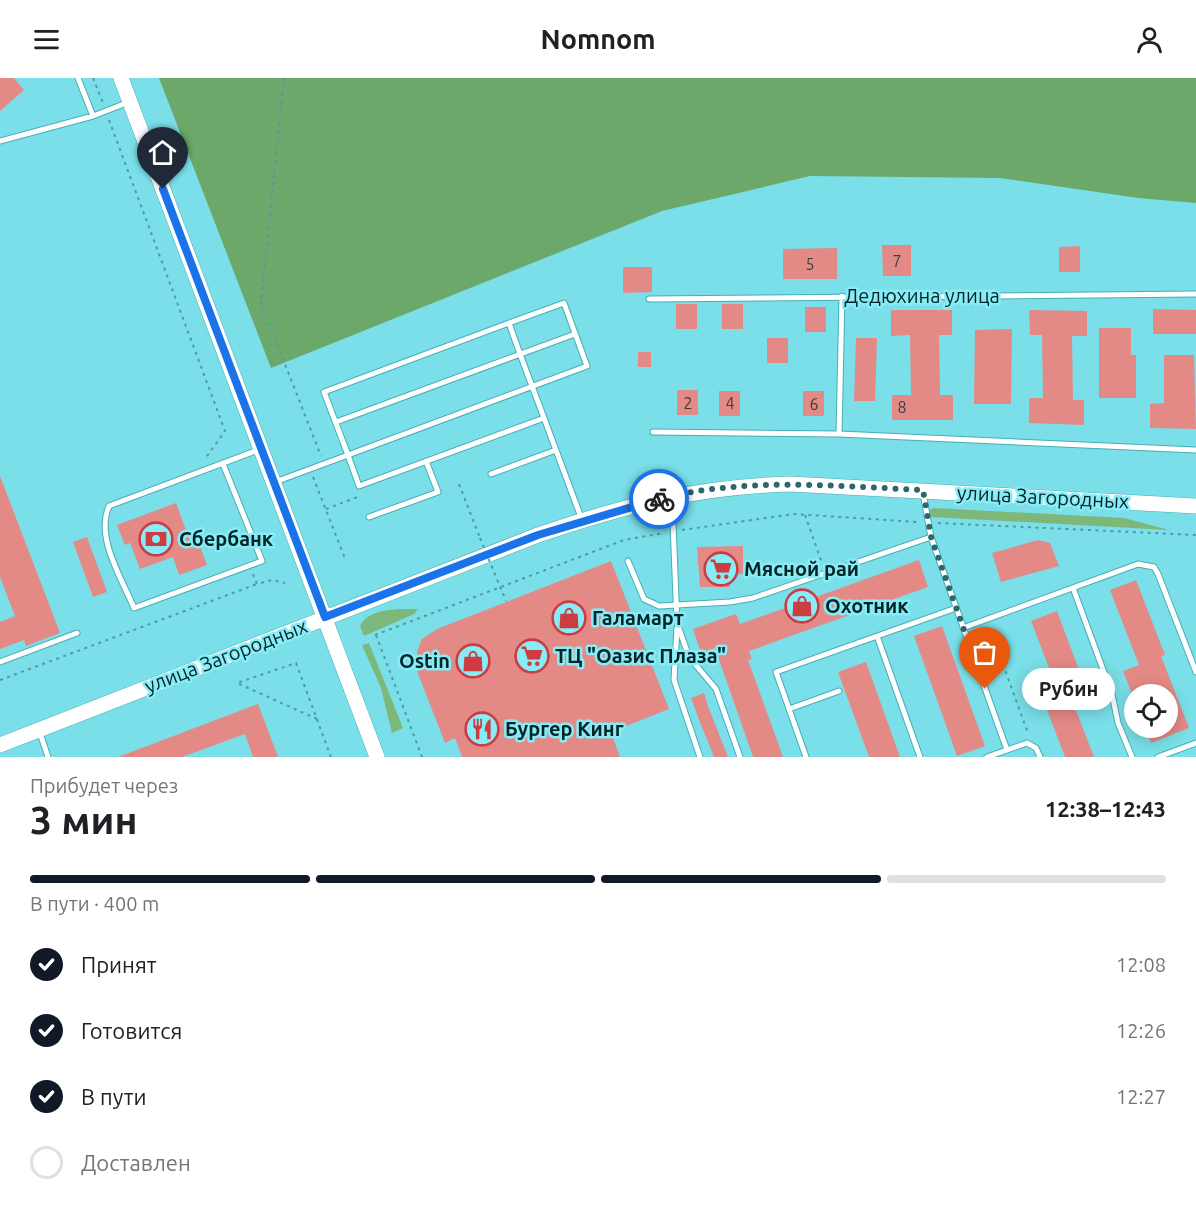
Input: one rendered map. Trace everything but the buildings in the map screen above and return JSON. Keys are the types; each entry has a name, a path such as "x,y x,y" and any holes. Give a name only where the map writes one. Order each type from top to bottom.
{"main road":[{"path":"121,78 377,757"},
{"name":"улица Загородных","path":"0,745 325,617 582,520 672,495 759,485 923,490 1196,506"}],"lane":[{"path":"78,78 93,116"},
{"path":"0,141 93,116 130,102"},
{"name":"Дедюхина улица","path":"649,299 1196,294"},
{"path":"839,434 842,296"},
{"path":"273,482 324,464 348,455 532,387 587,366 564,303 324,392 336,422 348,455 359,486 544,418"},
{"path":"509,323 582,520"},
{"path":"336,422 575,334"},
{"path":"653,432 839,434 1196,450"},
{"path":"223,464 262,561 134,608 106,537 103,518 109,506 260,450"},
{"path":"491,474 556,450"},
{"path":"369,517 438,492 426,461"},
{"path":"923,490 926,522 1007,750"},
{"path":"672,495 677,603 674,680 700,757"},
{"path":"628,561 645,599 659,606 677,603 730,602 753,598 931,537"},
{"path":"963,628 1138,564 1154,567 1196,672"},
{"path":"1072,588 1112,694 1118,723 1132,757"},
{"path":"806,757 776,672 956,608"},
{"path":"677,623 689,657 716,689 740,757"},
{"path":"0,662 77,633"},
{"path":"877,636 920,757"},
{"path":"789,709 838,691"},
{"path":"39,730 48,757"},
{"path":"987,757 1027,742 1032,744 1040,757"},
{"path":"1158,757 1196,743"}],"path":[{"path":"93,78 225,430 205,459 209,470"},
{"path":"284,78 261,303 324,464"},
{"path":"310,469 346,561"},
{"path":"459,484 506,602"},
{"path":"805,515 826,573"},
{"path":"422,757 375,635 624,540 805,515 1196,535"},
{"path":"249,566 257,584"},
{"path":"0,680 257,584 272,580 285,583"},
{"path":"987,619 1032,744"},
{"path":"317,719 237,683 296,663 317,719 331,757"}],"green space":[{"path":"159,78 1196,78 1196,203 1138,198 1000,178 810,176 662,211 271,368"},
{"path":"933,508 1124,518 1169,530 932,517 929,511"},
{"path":"418,609 414,614 364,636 360,626 367,618 383,611"},
{"path":"369,643 403,728 392,733 381,688 362,645"}],"way so far":[{"path":"659,499 701,490 759,485 790,484 923,490 926,522 985,689"}],"place":[{"name":"Сбербанк","path":"156,539"},
{"name":"Мясной рай","path":"721,569"},
{"name":"Охотник","path":"802,606"},
{"name":"Галамарт","path":"569,618"},
{"name":"ТЦ \"Оазис Плаза\"","path":"532,656"},
{"name":"Ostin","path":"473,661"},
{"name":"Рубин","path":"985,689"},
{"name":"Бургер Кинг","path":"482,729"}],"route":[{"path":"163,189 325,617 538,535 625,507 659,499"}]}
